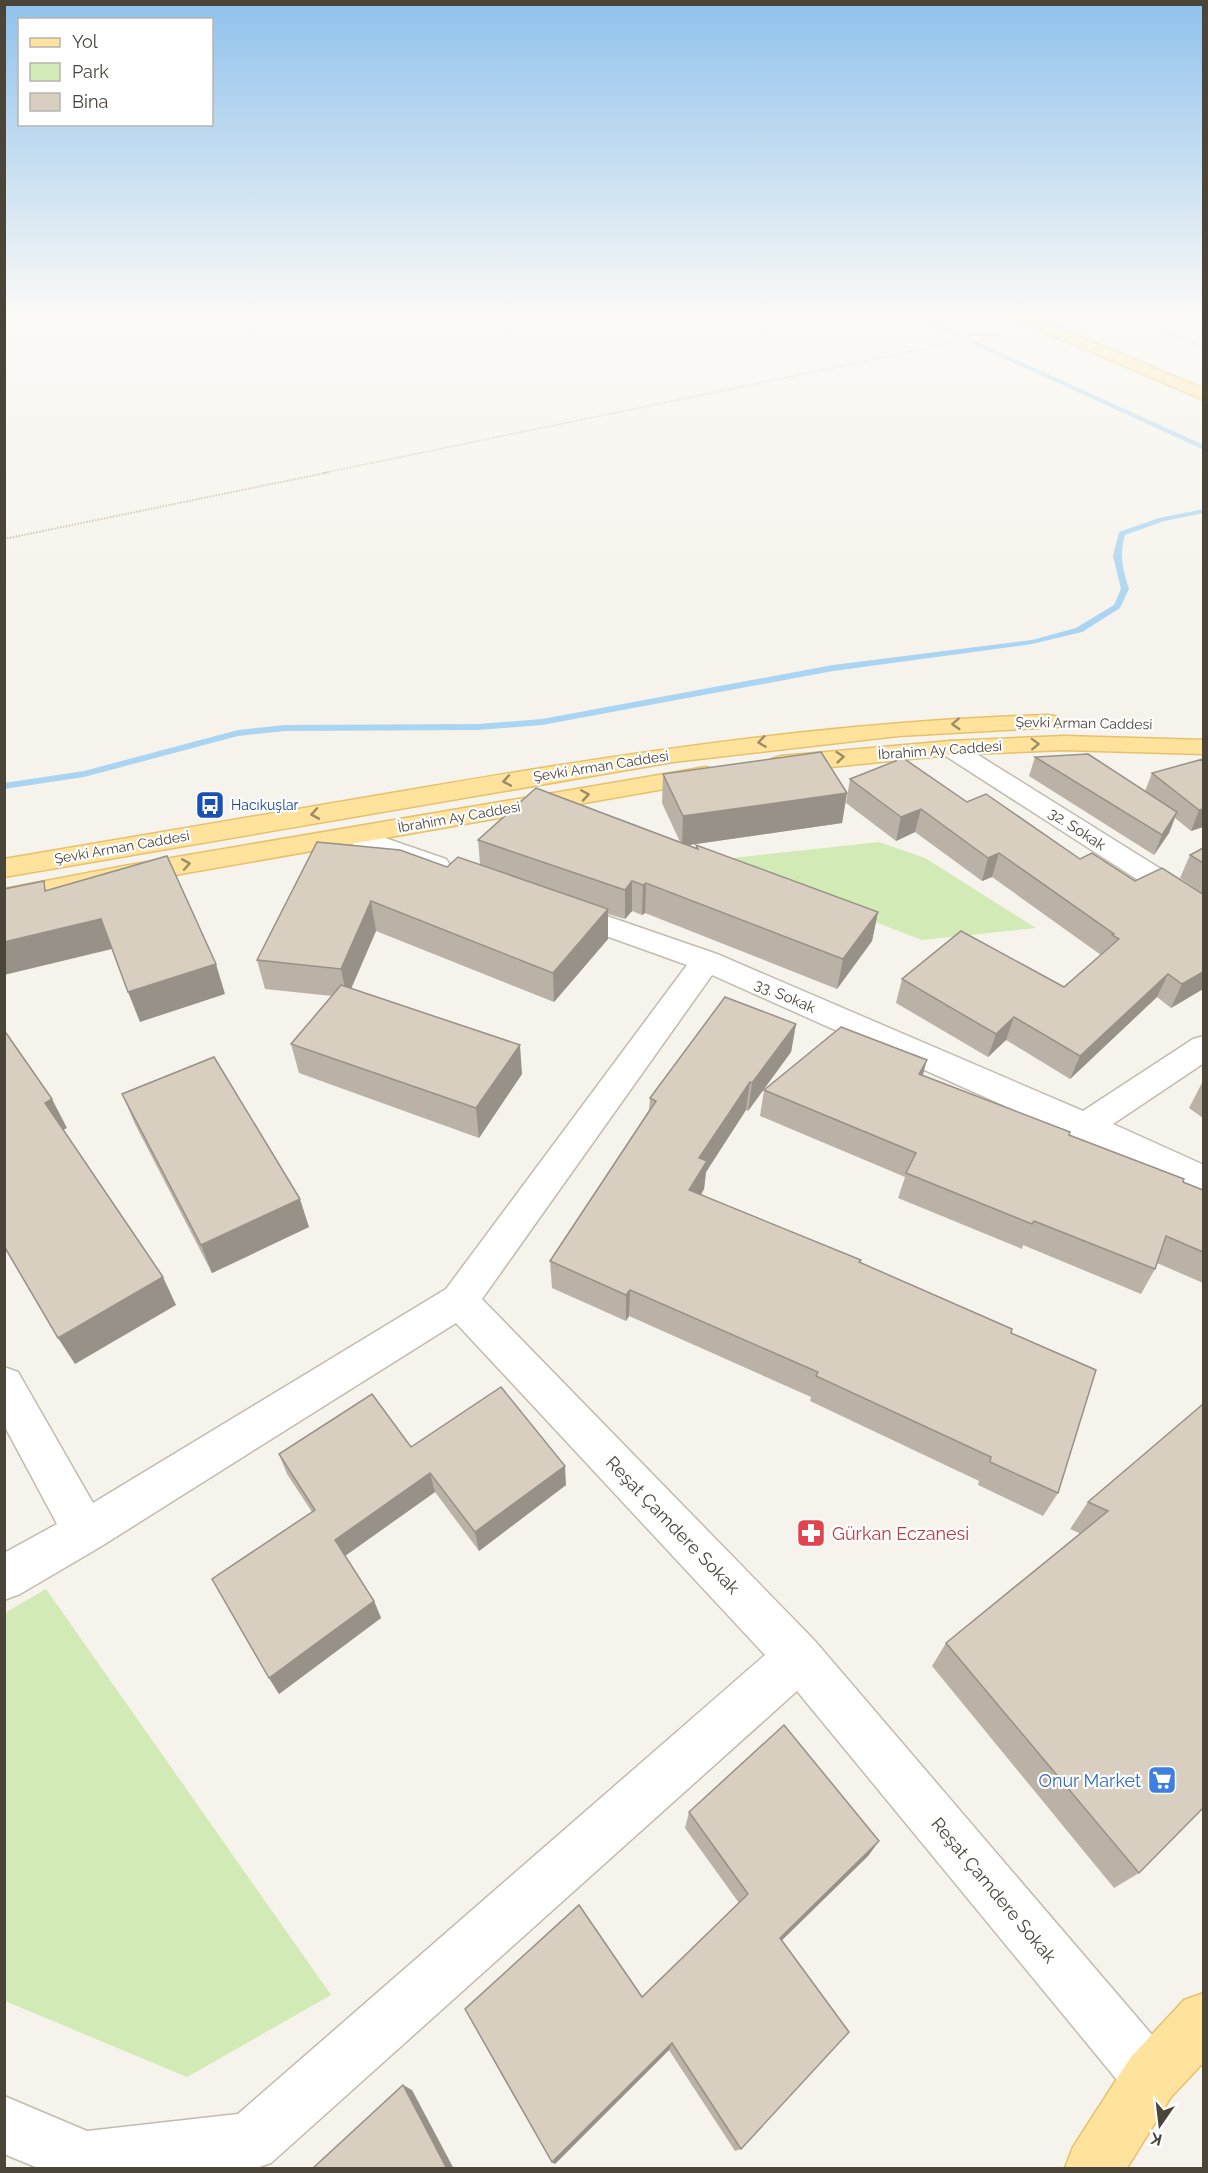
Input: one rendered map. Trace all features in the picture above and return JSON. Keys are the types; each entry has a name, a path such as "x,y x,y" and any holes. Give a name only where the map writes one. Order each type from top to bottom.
{"main road":[{"name":"Şevki Arman Caddesi","path":"4,868 560,772 789,738 919,726 996,722 1076,721 1203,725"},
{"name":"İbrahim Ay Caddesi","path":"4,898 124,875 800,760 950,748 1064,743 1203,747"},
{"path":"1094,2169 1151,2077 1203,2020"}],"street":[{"name":"32. Sokak","path":"950,748 1203,909"},
{"path":"356,836 458,872"},
{"name":"33. Sokak","path":"536,901 706,962 1085,1126 1203,1181"},
{"path":"4,1578 85,1532 459,1301 706,962"},
{"path":"1085,1126 1203,1047"},
{"name":"Reşat Çamdere Sokak","path":"459,1301 799,1657 1151,2077"},
{"path":"4,1385 85,1532"},
{"path":"4,2125 87,2160 250,2142 799,1657"}],"path":[{"path":"4,539 608,414"}],"green space":[{"path":"879,842 925,858 1036,928 922,940 715,860"},
{"path":"46,1589 331,1995 187,2077 5,2001 5,1613"}],"building":[{"path":"821,752 847,793 683,816 663,774"},
{"path":"1088,754 1177,812 1162,835 1035,757"},
{"path":"903,758 967,802 986,794 1080,859 1092,853 1135,881 1162,868 1203,894 1203,972 1182,984 1168,974 1080,1056 1014,1017 996,1034 902,979 961,931 1064,987 1119,939 999,853 988,858 921,809 901,817 850,779"},
{"path":"1203,759 1203,809 1199,810 1152,773"},
{"path":"536,788 698,849 696,845 878,912 843,959 646,883 643,885 632,881 625,890 478,840"},
{"path":"317,842 400,850 447,867 458,857 608,909 553,973 371,901 341,969 257,960"},
{"path":"1203,848 1203,863 1190,855"},
{"path":"167,856 216,964 128,992 101,919 4,942 4,889 44,881 45,891"},
{"path":"341,985 520,1045 476,1108 291,1044"},
{"path":"725,997 796,1024 752,1083 750,1082 699,1158 707,1161 689,1190 861,1260 859,1262 1012,1329 1011,1333 1096,1370 1058,1493 990,1462 991,1457 816,1376 818,1372 630,1290 626,1295 550,1261 656,1101 650,1098"},
{"path":"841,1027 927,1060 919,1074 1070,1132 1069,1135 1184,1179 1183,1182 1203,1190 1203,1252 1166,1236 1155,1269 1034,1221 1032,1224 906,1173 916,1153 764,1090"},
{"path":"4,1030 52,1099 45,1103 163,1277 58,1338 4,1246"},
{"path":"214,1057 300,1199 201,1245 122,1094"},
{"path":"501,1387 565,1466 475,1532 430,1473 335,1540 374,1601 269,1678 212,1579 315,1510 279,1454 372,1394 411,1447"},
{"path":"1203,1404 1203,1808 1139,1873 946,1643 1108,1511 1088,1502"},
{"path":"784,1725 879,1841 780,1938 849,2032 741,2149 672,2043 552,2162 465,2009 579,1905 642,1997 748,1894 689,1812"},
{"path":"403,2085 447,2169 312,2169"}],"waterway":[{"path":"1131,414 1204,448"},
{"path":"4,786 84,774 238,733 285,728 478,727 542,722 833,668 1032,642 1079,630 1117,606 1125,589 1117,556 1122,534 1162,520 1204,511"}],"place":[{"name":"Hacıkuşlar","path":"210,805"},
{"name":"Gürkan Eczanesi","path":"811,1533"},
{"name":"Onur Market","path":"1162,1780"}]}
